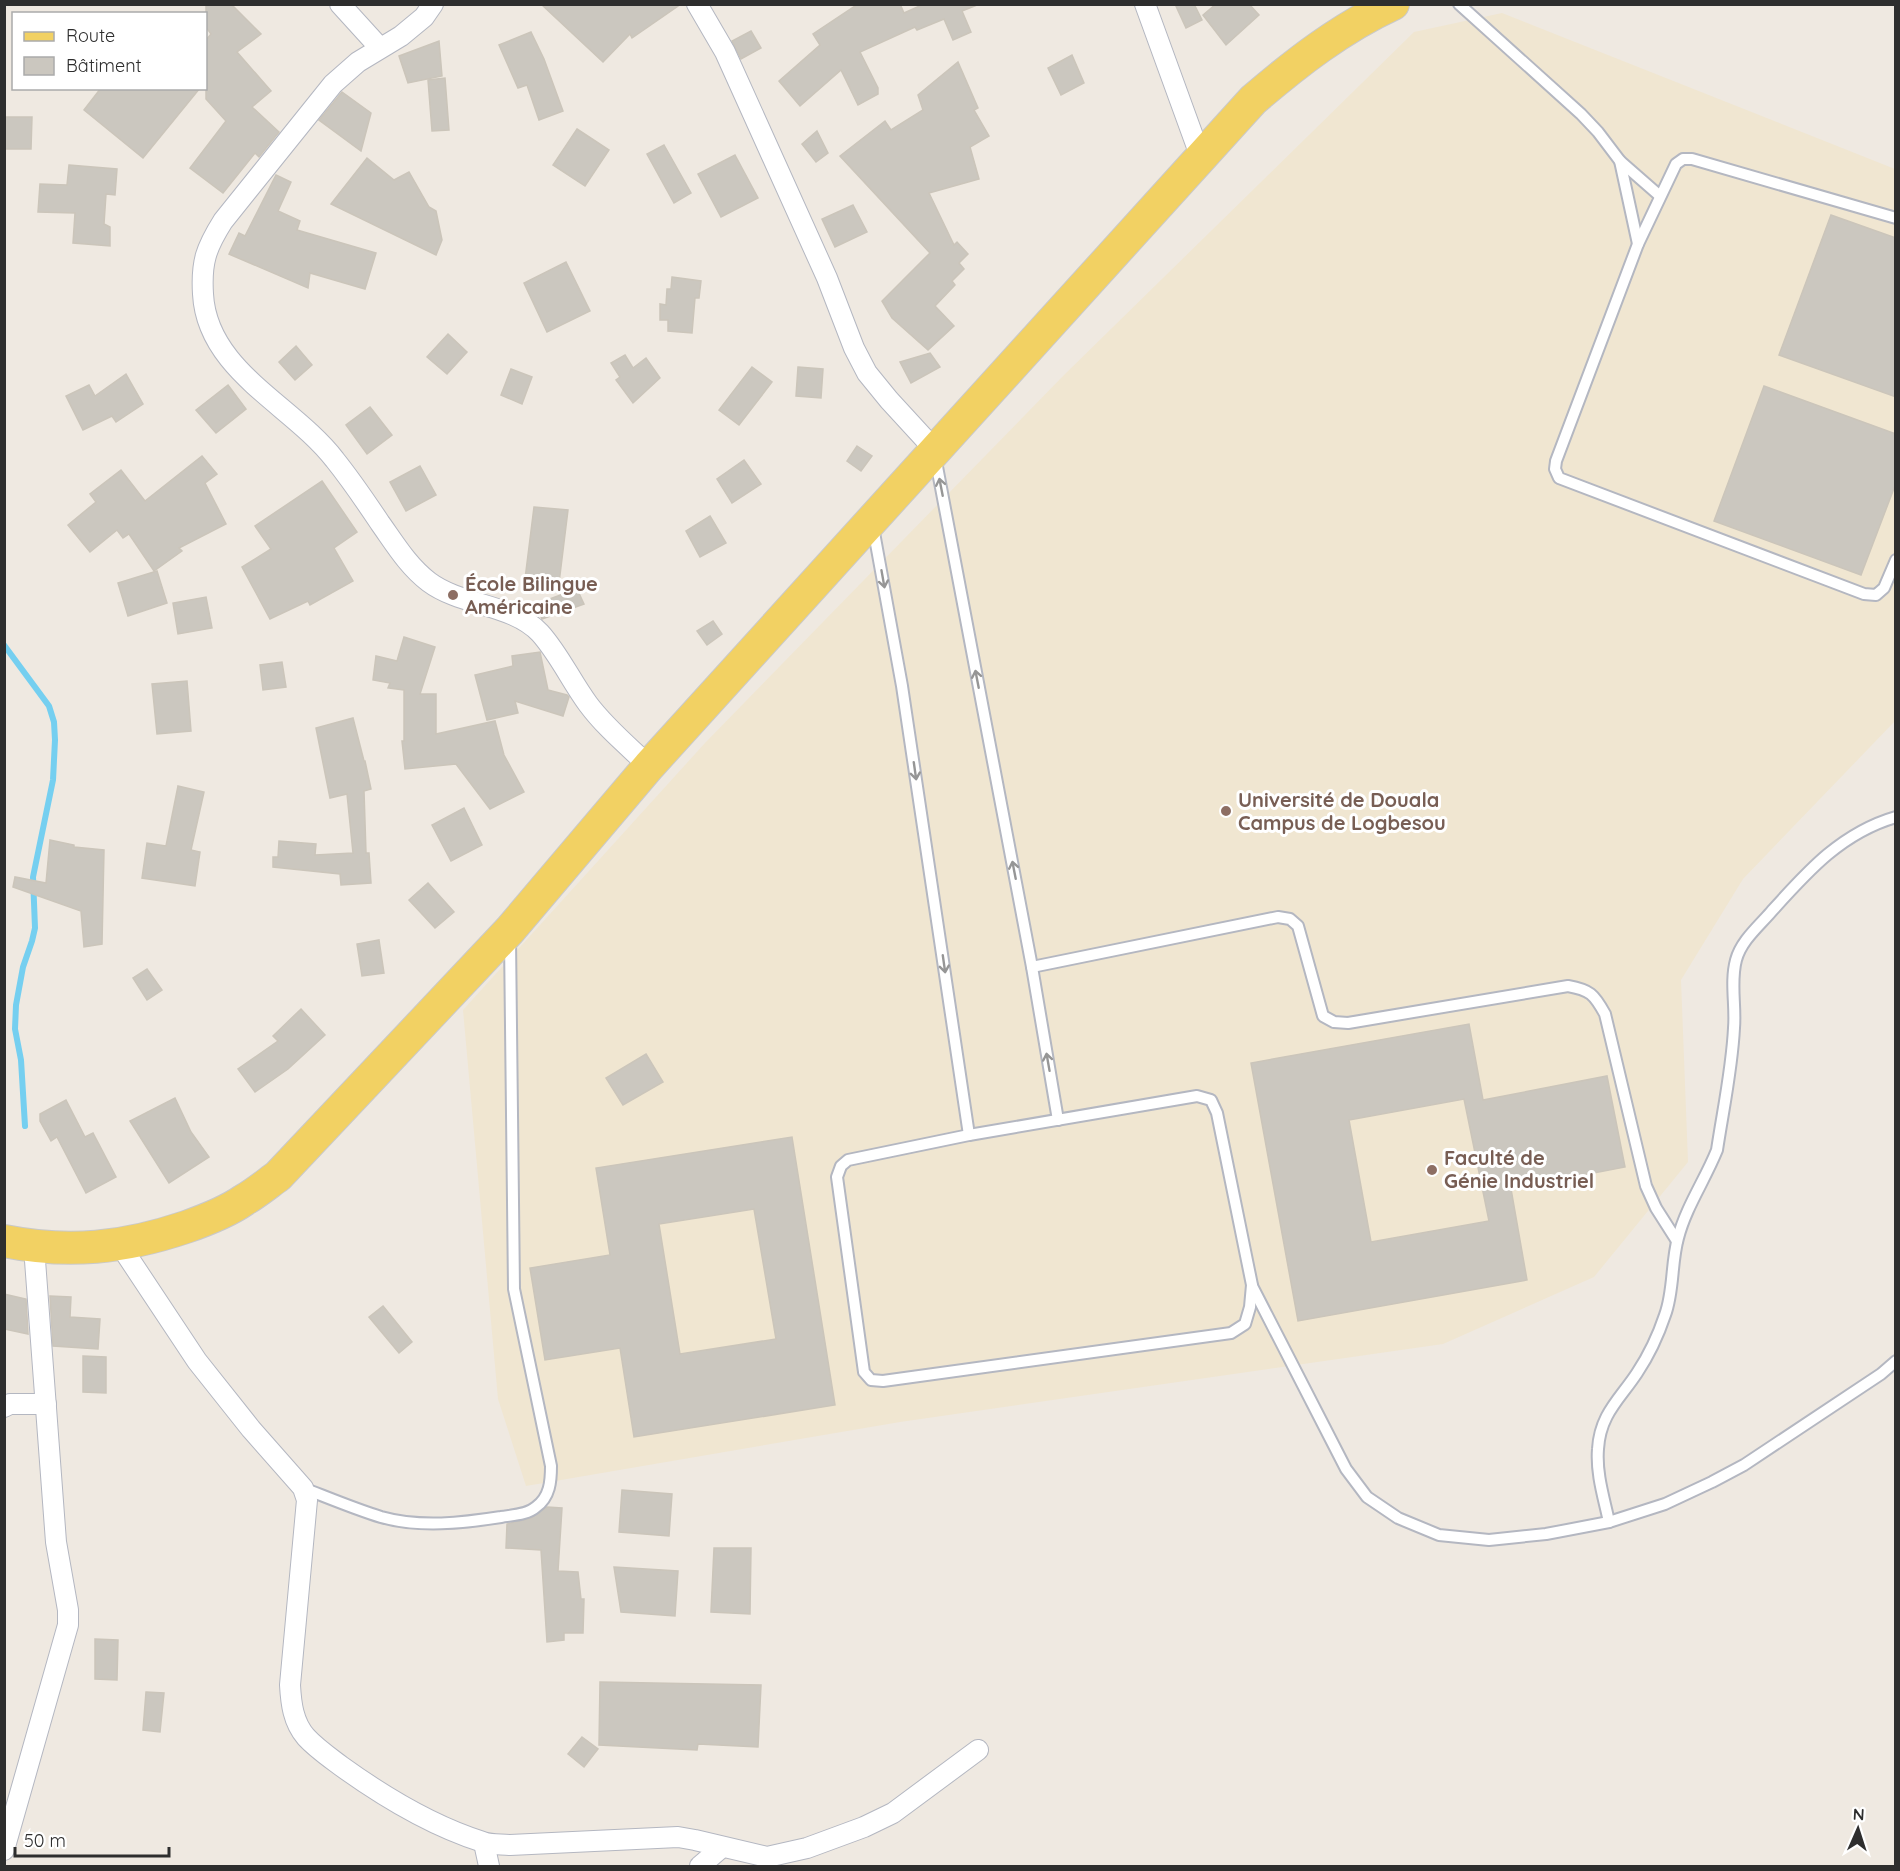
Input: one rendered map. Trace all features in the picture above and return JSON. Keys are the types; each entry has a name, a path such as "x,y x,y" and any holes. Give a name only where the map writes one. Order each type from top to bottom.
{"main road":[{"path":"19,1244 76,1248 120,1245 164,1234 203,1221 243,1201 278,1176 510,930 649,766 872,521 934,449 1253,100 1294,64 1340,33 1393,4"}],"street":[{"path":"340,4 380,48"},
{"path":"433,4 424,17 401,36 358,62 333,84 223,221 209,244 202,273 203,301 208,322 216,341 242,373 316,438 335,459 412,567 431,583 447,592 516,617 540,633 600,719 649,766"},
{"path":"697,4 730,63 827,278 854,348 867,373 934,449"},
{"path":"1145,4 1201,158"},
{"path":"4,1850 68,1625 68,1610 56,1542 46,1404 19,1244"},
{"path":"120,1245 197,1361 251,1429 303,1488 307,1500 290,1685 291,1703 295,1718 305,1736 367,1785 422,1817 484,1843 510,1845 678,1838 695,1840 769,1862 864,1827 894,1813 978,1750"},
{"path":"4,1407 10,1404 46,1404"},
{"path":"484,1843 489,1866"},
{"path":"700,1866 721,1848"}],"lane":[{"path":"1459,4 1581,114 1620,161 1660,196"},
{"path":"1896,218 1692,159 1683,159 1676,164 1638,244 1556,461 1555,469 1559,478 1864,594 1876,595 1884,588 1896,560"},
{"path":"1620,161 1638,244"},
{"path":"934,449 1032,967 1058,1120"},
{"path":"872,521 902,686 969,1135"},
{"path":"1609,1522 1598,1470 1598,1447 1603,1425 1613,1403 1636,1375 1653,1347 1666,1312 1677,1241 1684,1216 1717,1150 1734,1027 1733,978 1736,960 1744,942 1812,866 1848,838 1882,821 1896,817"},
{"path":"1032,967 1278,917 1290,919 1298,926 1323,1016 1334,1022 1348,1023 1568,986 1586,990 1597,998 1605,1014 1646,1186 1656,1208 1677,1241"},
{"path":"303,1488 382,1517 404,1521 445,1523 471,1522 522,1514 536,1508 546,1496 551,1482 552,1466 514,1289 510,930"},
{"path":"1252,1285 1250,1308 1245,1324 1231,1333 894,1379 871,1380 864,1372 837,1178 841,1166 848,1160 969,1135 1197,1096 1211,1100 1217,1113 1252,1285 1346,1469 1367,1497 1398,1518 1439,1535 1489,1540 1546,1534 1609,1522 1665,1504 1744,1465 1881,1374 1896,1361"}],"shaded area":[{"name":"Université de Douala Campus de Logbesou","path":"1502,13 1895,169 1895,721 1743,879 1681,980 1688,1162 1594,1277 1443,1344 900,1422 526,1486 498,1399 463,1010 705,743 1063,376 1414,32"}],"building":[{"path":"206,4 231,4 261,34 237,52 271,91 252,107 279,132 259,157 255,153 223,193 190,168 226,121 206,99 207,39 211,34 207,28"},
{"path":"541,4 681,4 632,38 630,34 603,62"},
{"path":"858,4 900,4 904,13 924,4 977,5 962,11 971,32 953,40 944,19 917,30 915,27 860,52 878,88 878,94 858,105 841,70 800,106 779,81 820,45 813,34"},
{"path":"1175,4 1194,4 1202,20 1186,28"},
{"path":"1216,4 1249,4 1259,15 1226,45 1203,15"},
{"path":"751,31 761,48 741,59 732,41"},
{"path":"531,32 544,59 563,111 539,120 527,85 518,88 499,45"},
{"path":"439,41 442,76 408,83 399,56"},
{"path":"1072,55 1084,83 1061,95 1048,68"},
{"path":"958,62 978,108 974,110 989,136 970,147 979,179 929,193 954,245 957,242 968,254 959,263 964,269 952,281 955,285 935,306 954,326 928,350 892,318 882,301 930,253 840,156 885,121 891,130 923,110 918,95"},
{"path":"445,78 449,130 432,131 428,80"},
{"path":"99,90 198,90 143,158 84,110"},
{"path":"342,92 371,113 361,151 319,120"},
{"path":"4,117 32,117 31,149 4,149"},
{"path":"577,129 609,150 585,186 553,165"},
{"path":"817,131 828,153 816,162 802,144"},
{"path":"664,145 691,193 674,203 647,154"},
{"path":"735,155 758,198 721,217 698,174"},
{"path":"367,158 394,180 409,172 429,207 436,211 442,240 436,255 331,204"},
{"path":"69,165 117,169 115,195 106,194 104,224 110,227 110,246 73,243 75,213 38,212 40,184 67,185"},
{"path":"276,175 291,182 278,211 300,221 297,230 376,253 365,289 310,273 308,288 229,254 239,233 245,236"},
{"path":"853,205 867,232 835,247 822,219"},
{"path":"1831,215 1896,238 1896,397 1779,355"},
{"path":"566,262 590,311 547,332 524,283"},
{"path":"672,277 701,281 699,298 695,298 692,333 668,331 668,320 660,320 660,304 666,305 667,289 671,289"},
{"path":"448,334 467,352 447,374 427,357"},
{"path":"296,346 312,365 295,380 279,362"},
{"path":"930,353 940,367 911,383 900,362"},
{"path":"625,355 633,368 646,358 660,378 633,403 616,380 620,377 611,363"},
{"path":"752,367 772,382 739,425 719,410"},
{"path":"798,367 823,369 821,398 796,396"},
{"path":"511,369 532,377 522,404 501,395"},
{"path":"126,374 143,404 116,422 112,416 83,430 66,396 89,385 95,396"},
{"path":"228,385 246,409 216,433 196,410"},
{"path":"1764,386 1896,434 1896,483 1861,575 1714,521"},
{"path":"370,407 392,435 367,454 346,425"},
{"path":"857,446 872,456 861,471 847,461"},
{"path":"202,456 217,474 205,483 226,524 179,548 182,551 154,571 129,534 123,538 117,530 90,552 68,525 96,502 90,494 121,470 145,501"},
{"path":"744,460 761,484 732,503 717,479"},
{"path":"420,466 436,495 406,511 390,482"},
{"path":"322,481 357,532 334,548 353,581 310,605 308,601 270,619 242,567 271,549 255,526"},
{"path":"534,507 568,510 559,583 525,579"},
{"path":"710,516 726,543 700,557 686,531"},
{"path":"157,571 167,603 128,616 118,583"},
{"path":"577,589 584,604 542,619 536,604"},
{"path":"206,597 212,628 178,634 173,603"},
{"path":"713,621 722,634 707,645 697,631"},
{"path":"404,637 435,647 420,694 436,694 436,734 495,721 504,755 524,792 490,809 456,764 405,769 402,741 404,741 404,690 388,688 390,683 373,680 376,656 397,661"},
{"path":"540,652 548,690 569,697 563,716 515,701 518,713 487,720 475,675 513,666 512,656"},
{"path":"282,662 286,687 263,690 260,665"},
{"path":"187,681 191,731 157,734 152,684"},
{"path":"353,718 371,789 364,791 366,853 369,853 371,883 341,885 340,874 273,867 273,857 278,857 279,841 316,844 315,855 353,853 347,794 330,798 316,728"},
{"path":"178,786 204,792 191,850 200,852 195,886 142,878 147,843 166,846"},
{"path":"464,808 482,845 451,861 432,825"},
{"path":"50,840 74,845 74,847 104,850 102,944 84,947 81,911 13,887 15,877 46,883"},
{"path":"428,883 454,912 435,928 409,900"},
{"path":"379,940 384,973 362,976 357,944"},
{"path":"147,969 162,990 147,1000 133,978"},
{"path":"301,1009 325,1035 288,1069 255,1092 238,1069 278,1041 273,1036"},
{"path":"1469,1024 1483,1100 1607,1076 1625,1167 1511,1189 1527,1280 1298,1321 1251,1063","holes":["1464,1099 1489,1221 1371,1242 1349,1120"]},
{"path":"646,1054 663,1082 623,1105 606,1078"},
{"path":"175,1098 191,1132 209,1157 169,1183 130,1121"},
{"path":"66,1100 85,1137 93,1133 116,1177 86,1193 57,1137 51,1141 40,1121 40,1114"},
{"path":"792,1137 835,1405 634,1437 620,1348 545,1360 530,1268 610,1255 596,1168","holes":["754,1209 776,1339 680,1354 659,1224"]},
{"path":"4,1294 26,1299 28,1334 4,1329"},
{"path":"50,1296 71,1297 70,1317 100,1319 98,1349 53,1346"},
{"path":"383,1306 412,1342 399,1353 369,1317"},
{"path":"83,1356 106,1357 106,1393 83,1392"},
{"path":"622,1490 672,1494 669,1536 619,1532"},
{"path":"547,1507 562,1508 558,1571 578,1572 581,1599 584,1599 583,1633 564,1633 564,1640 547,1642 541,1550 506,1548 507,1524 531,1518"},
{"path":"714,1548 751,1548 750,1614 711,1612"},
{"path":"614,1567 678,1571 675,1616 621,1612"},
{"path":"95,1639 118,1640 117,1680 95,1679"},
{"path":"600,1682 761,1685 758,1747 698,1744 697,1750 599,1745"},
{"path":"146,1692 164,1693 160,1732 143,1730"},
{"path":"582,1737 598,1749 584,1767 568,1754"}],"waterway":[{"path":"4,645 49,706 54,722 55,740 53,780 33,877 35,928 23,967 16,1005 15,1029 21,1060 25,1126"}],"place":[{"name":"École Bilingue Américaine","path":"453,595"},
{"name":"Université de Douala Campus de Logbesou","path":"1226,811"},
{"name":"Faculté de Génie Industriel","path":"1432,1170"}]}
